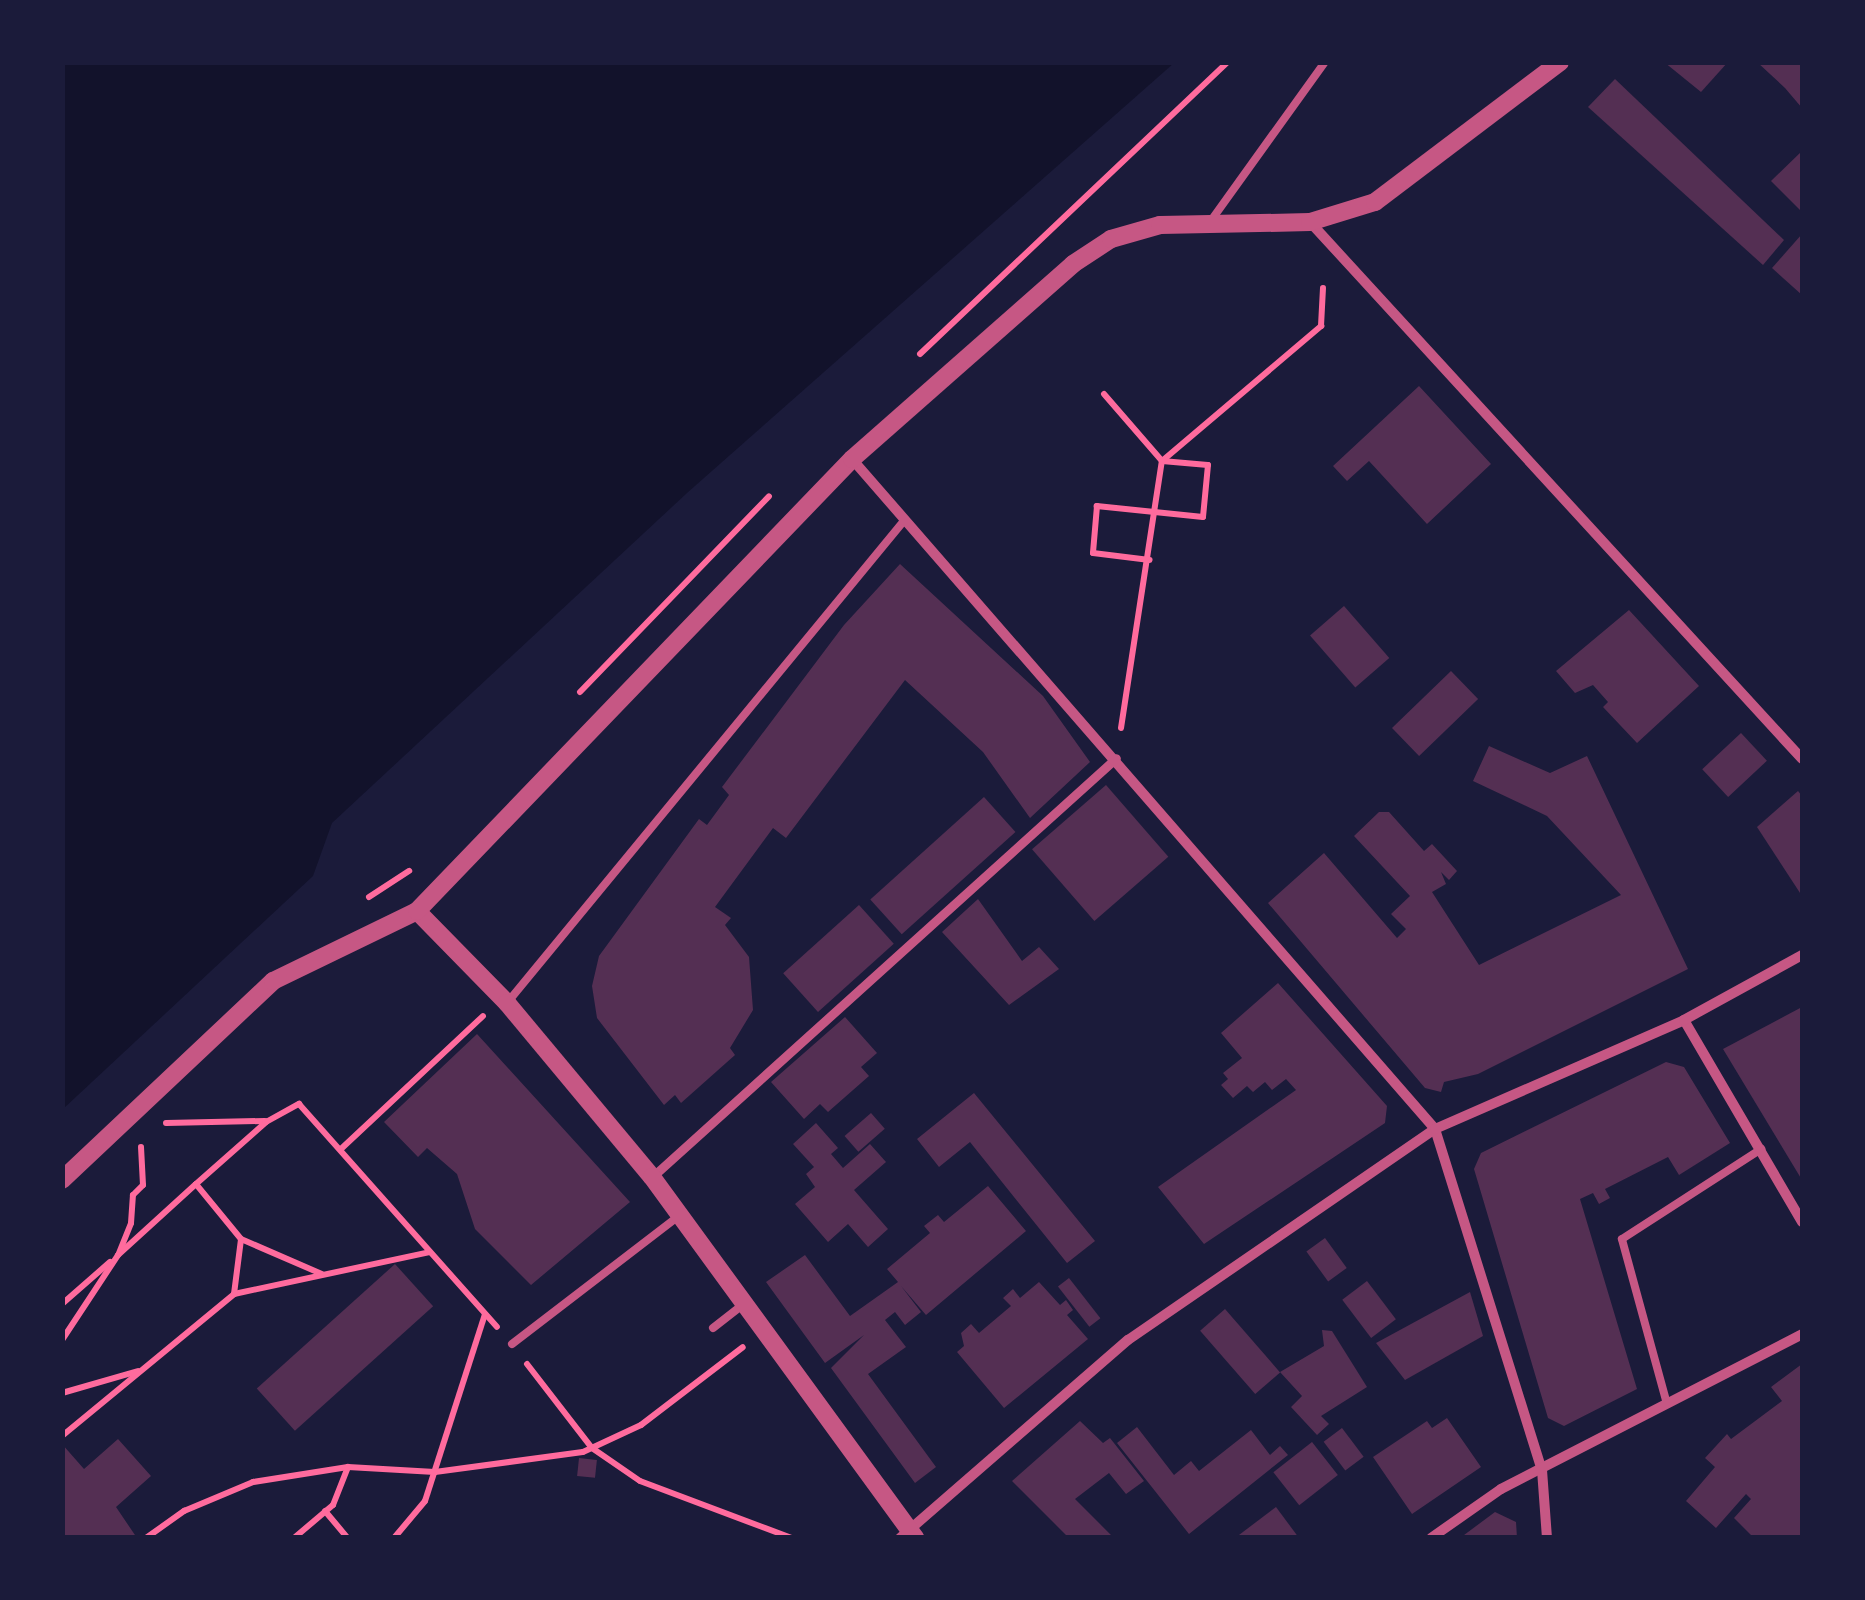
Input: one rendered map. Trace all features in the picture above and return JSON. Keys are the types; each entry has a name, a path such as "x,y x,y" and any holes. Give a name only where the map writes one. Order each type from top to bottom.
{"street":[{"path":"62,1180 273,981 417,911 852,459 1073,264 1132,230 1310,222 1375,202 1560,62"},
{"path":"1310,222 1802,758"},
{"path":"852,459 1435,1129 1542,1470 1547,1538"},
{"path":"652,1177 1116,758"},
{"path":"417,911 507,1003 652,1177 908,1535 1128,1340 1435,1129 1684,1020 1802,955"},
{"path":"1684,1020 1802,1222"},
{"path":"1431,1538 1542,1470 1802,1334"}],"lane":[{"path":"1207,226 1325,62"},
{"path":"507,1003 903,522"},
{"path":"1666,1404 1622,1238 1762,1148"},
{"path":"512,1344 681,1215"},
{"path":"713,1328 744,1304"}],"path":[{"path":"915,358 1228,62"},
{"path":"1116,758 1150,560 1162,461 1321,326 1323,288"},
{"path":"1104,394 1162,461 1208,465 1203,517 1097,506 1093,553 1150,560"},
{"path":"571,702 772,493"},
{"path":"362,901 413,867"},
{"path":"342,1148 478,1018 507,1003"},
{"path":"62,1304 266,1122 299,1104 512,1344 592,1448 640,1480 792,1538"},
{"path":"166,1123 266,1122"},
{"path":"62,1340 118,1256 131,1223 133,1194 143,1185 141,1146"},
{"path":"196,1184 240,1239 322,1274"},
{"path":"234,1294 240,1239"},
{"path":"62,1436 234,1294 430,1252"},
{"path":"394,1538 425,1501 485,1314"},
{"path":"146,1538 220,1494 348,1467 435,1472 592,1448 641,1425 764,1330"},
{"path":"62,1392 144,1369"},
{"path":"294,1538 326,1511 348,1467"},
{"path":"326,1511 348,1538"}],"shaded area":[{"path":"63,62 1174,63 687,493 332,823 313,876 63,1109"}],"building":[{"path":"1664,62 1728,62 1701,92"},
{"path":"1757,62 1802,62 1802,108 1785,88"},
{"path":"1615,79 1784,240 1763,265 1588,107"},
{"path":"1802,151 1802,212 1771,181"},
{"path":"1802,234 1802,295 1772,268"},
{"path":"1419,386 1491,464 1427,524 1369,461 1347,481 1333,466"},
{"path":"900,564 1043,696 1090,762 1030,818 983,752 905,680 786,838 773,828 715,907 731,918 725,925 749,957 753,1010 730,1048 735,1055 681,1103 675,1095 664,1105 597,1018 592,986 599,956 699,819 707,825 729,795 722,787 844,625"},
{"path":"1344,606 1389,658 1355,688 1310,636"},
{"path":"1629,610 1699,686 1637,743 1603,707 1608,702 1593,685 1575,693 1556,671"},
{"path":"1451,671 1478,699 1419,756 1392,728"},
{"path":"1741,733 1767,761 1728,797 1702,769"},
{"path":"1489,746 1550,773 1587,756 1688,969 1478,1074 1444,1082 1441,1092 1425,1088 1268,903 1324,853 1397,938 1406,929 1391,914 1410,896 1354,836 1379,812 1389,812 1424,851 1432,844 1457,871 1449,880 1441,872 1446,884 1432,892 1479,965 1621,895 1547,816 1473,781"},
{"path":"1106,785 1168,857 1094,921 1032,849"},
{"path":"1798,791 1802,796 1802,896 1757,827"},
{"path":"984,797 1015,832 902,934 870,899"},
{"path":"978,899 1022,961 1039,947 1059,969 1009,1005 942,932"},
{"path":"859,905 894,944 818,1012 783,973"},
{"path":"1278,983 1387,1106 1385,1123 1204,1244 1158,1187 1296,1090 1286,1079 1272,1090 1265,1082 1253,1092 1247,1086 1233,1098 1221,1085 1228,1079 1223,1073 1242,1058 1221,1033"},
{"path":"1802,1007 1802,1180 1723,1049"},
{"path":"845,1017 877,1053 861,1067 869,1076 828,1112 820,1104 804,1119 771,1082"},
{"path":"477,1034 630,1202 531,1285 475,1229 457,1174 427,1148 418,1157 384,1122"},
{"path":"1666,1062 1684,1067 1730,1143 1679,1175 1668,1157 1605,1189 1610,1198 1599,1204 1593,1193 1580,1199 1637,1389 1564,1426 1548,1418 1474,1169 1481,1153"},
{"path":"974,1093 1095,1241 1067,1263 970,1142 939,1167 917,1139"},
{"path":"871,1113 885,1129 858,1152 845,1136"},
{"path":"816,1123 838,1148 831,1154 843,1168 870,1144 886,1162 854,1190 888,1229 868,1247 848,1224 828,1242 795,1204 815,1187 806,1174 814,1167 793,1144"},
{"path":"988,1186 1026,1231 926,1315 901,1286 921,1312 905,1325 895,1312 885,1320 906,1347 868,1374 936,1467 915,1483 831,1368 864,1335 825,1363 766,1282 805,1255 850,1316 898,1282 887,1269 930,1233 924,1226 938,1215 944,1222"},
{"path":"1325,1238 1347,1268 1328,1281 1306,1252"},
{"path":"395,1264 433,1306 295,1431 257,1388"},
{"path":"1069,1278 1100,1318 1089,1327 1058,1287"},
{"path":"1367,1281 1396,1319 1371,1338 1342,1300"},
{"path":"1039,1282 1060,1305 1066,1300 1073,1310 1067,1315 1088,1339 1004,1408 957,1352 964,1346 961,1333 971,1324 979,1333 1011,1306 1003,1298 1013,1289 1020,1298"},
{"path":"1470,1292 1483,1336 1405,1380 1376,1343"},
{"path":"1225,1309 1280,1372 1255,1394 1200,1331"},
{"path":"1322,1330 1332,1331 1367,1387 1321,1416 1329,1424 1317,1435 1291,1407 1302,1396 1280,1372 1324,1346"},
{"path":"1802,1364 1802,1538 1754,1538 1734,1518 1751,1499 1746,1494 1716,1528 1686,1501 1715,1467 1705,1458 1727,1434 1731,1439 1782,1401 1771,1387"},
{"path":"1447,1418 1481,1467 1412,1514 1373,1457 1427,1421 1432,1428"},
{"path":"1080,1421 1103,1443 1110,1438 1144,1481 1126,1494 1109,1473 1075,1499 1114,1538 1069,1538 1012,1481"},
{"path":"1137,1427 1174,1475 1191,1461 1199,1471 1251,1430 1270,1455 1280,1446 1288,1455 1189,1534 1117,1443"},
{"path":"1342,1428 1364,1457 1345,1471 1324,1442"},
{"path":"118,1439 151,1476 116,1507 137,1538 62,1538 62,1444 84,1469"},
{"path":"1312,1442 1338,1475 1299,1505 1273,1472"},
{"path":"579,1458 597,1460 595,1478 577,1476"},
{"path":"1276,1507 1299,1538 1235,1538"},
{"path":"1495,1512 1516,1522 1517,1538 1460,1538"}]}
